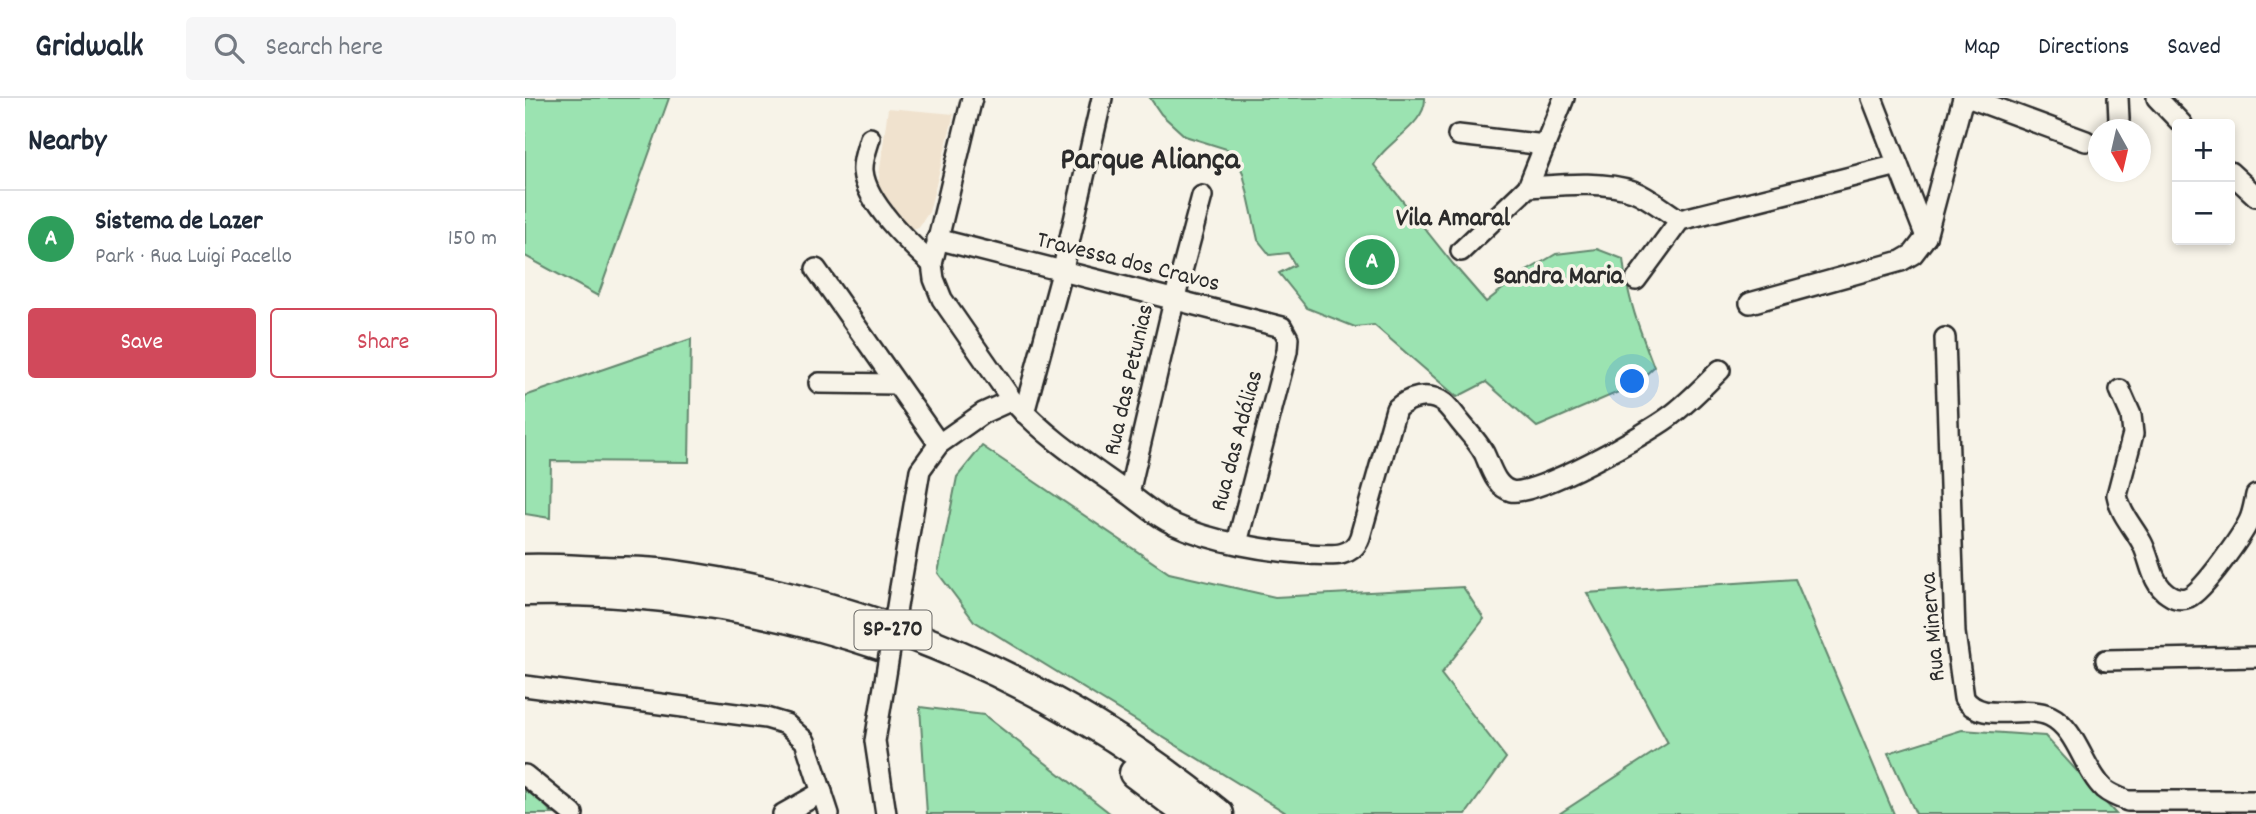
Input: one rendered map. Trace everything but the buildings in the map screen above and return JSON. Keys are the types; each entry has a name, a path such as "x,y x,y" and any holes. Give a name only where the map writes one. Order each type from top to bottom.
{"highway":[{"name":"SP-270","path":"525,569 665,573 742,586 846,613 941,647 1037,691 1125,744 1184,785 1219,814"},
{"name":"SP-270","path":"525,591 586,589 667,597 771,614 883,645 1008,696 1080,736 1188,814"}],"street":[{"path":"972,98 932,264 934,279 942,299 1018,407 1065,450 1173,524 1237,543 1303,553 1348,553 1356,546 1360,537 1396,409 1406,400 1420,397 1443,402 1483,452 1499,483 1512,491 1524,491 1575,471 1668,418 1720,370"},
{"path":"1018,407 1062,273 1102,98"},
{"path":"1461,251 1528,187 1564,98"},
{"path":"1872,98 1926,237"},
{"path":"1749,303 1901,261 1913,254 1926,237 1963,98"},
{"path":"1970,98 2086,141"},
{"path":"2117,119 2118,98"},
{"path":"2157,98 2177,119"},
{"path":"1458,135 1545,145"},
{"path":"870,138 863,170 869,190 900,235 932,264"},
{"path":"1636,280 1680,220 1898,165"},
{"path":"2235,177 2256,196"},
{"path":"1906,186 1941,179"},
{"path":"1528,187 1565,184 1612,186 1634,191 1680,220"},
{"name":"Rua das Petunias","path":"1129,494 1174,301 1202,196"},
{"name":"Travessa dos Cravos","path":"937,239 1282,327 1288,338 1287,351"},
{"path":"816,269 939,444"},
{"name":"Rua Minerva","path":"1945,338 1955,633 1964,698 1970,706 1982,711 2028,711 2049,715 2063,725 2104,789 2116,797 2128,801 2256,801"},
{"name":"Rua das Adálias","path":"1237,543 1287,351"},
{"path":"819,383 897,384"},
{"path":"2120,390 2131,415 2133,433 2117,495 2119,505 2142,543 2158,586 2170,596 2179,599 2198,590 2236,542 2250,519 2256,495"},
{"path":"886,814 875,741 920,470 939,444 982,413 1018,407"},
{"path":"2106,660 2256,657"},
{"path":"525,686 766,718 786,724 805,741 829,814"},
{"path":"525,775 573,814"},
{"path":"783,814 821,792"}],"shaded area":[{"path":"888,108 954,114 929,212 918,228 908,228 899,223 882,197 878,184"}],"green space":[{"path":"525,98 669,98 598,296 525,256"},
{"path":"1150,98 1425,98 1419,117 1374,165 1453,264 1486,302 1520,275 1556,254 1597,249 1623,259 1631,301 1654,367 1635,385 1537,427 1486,382 1457,397 1374,325 1355,327 1307,308 1279,273 1295,265 1288,253 1270,255 1258,240 1243,173 1233,151 1185,136 1161,114"},
{"path":"691,339 689,462 551,461 550,518 525,514 525,396"},
{"path":"982,446 1169,573 1275,597 1463,587 1484,619 1441,674 1506,758 1466,814 1288,814 974,621 938,573 957,477"},
{"path":"1795,579 1894,814 1559,814 1668,743 1587,593"},
{"path":"920,707 984,715 1111,814 927,814"},
{"path":"1962,730 2045,736 2116,814 1916,814 1888,753"},
{"path":"525,788 533,792 553,814 525,814"}],"place":[{"name":"Sistema de Lazer","path":"1372,262"}],"district":[{"name":"Parque Aliança","path":"1150,162"},
{"name":"Vila Amaral","path":"1453,219"},
{"name":"Sandra Maria","path":"1558,277"}]}
